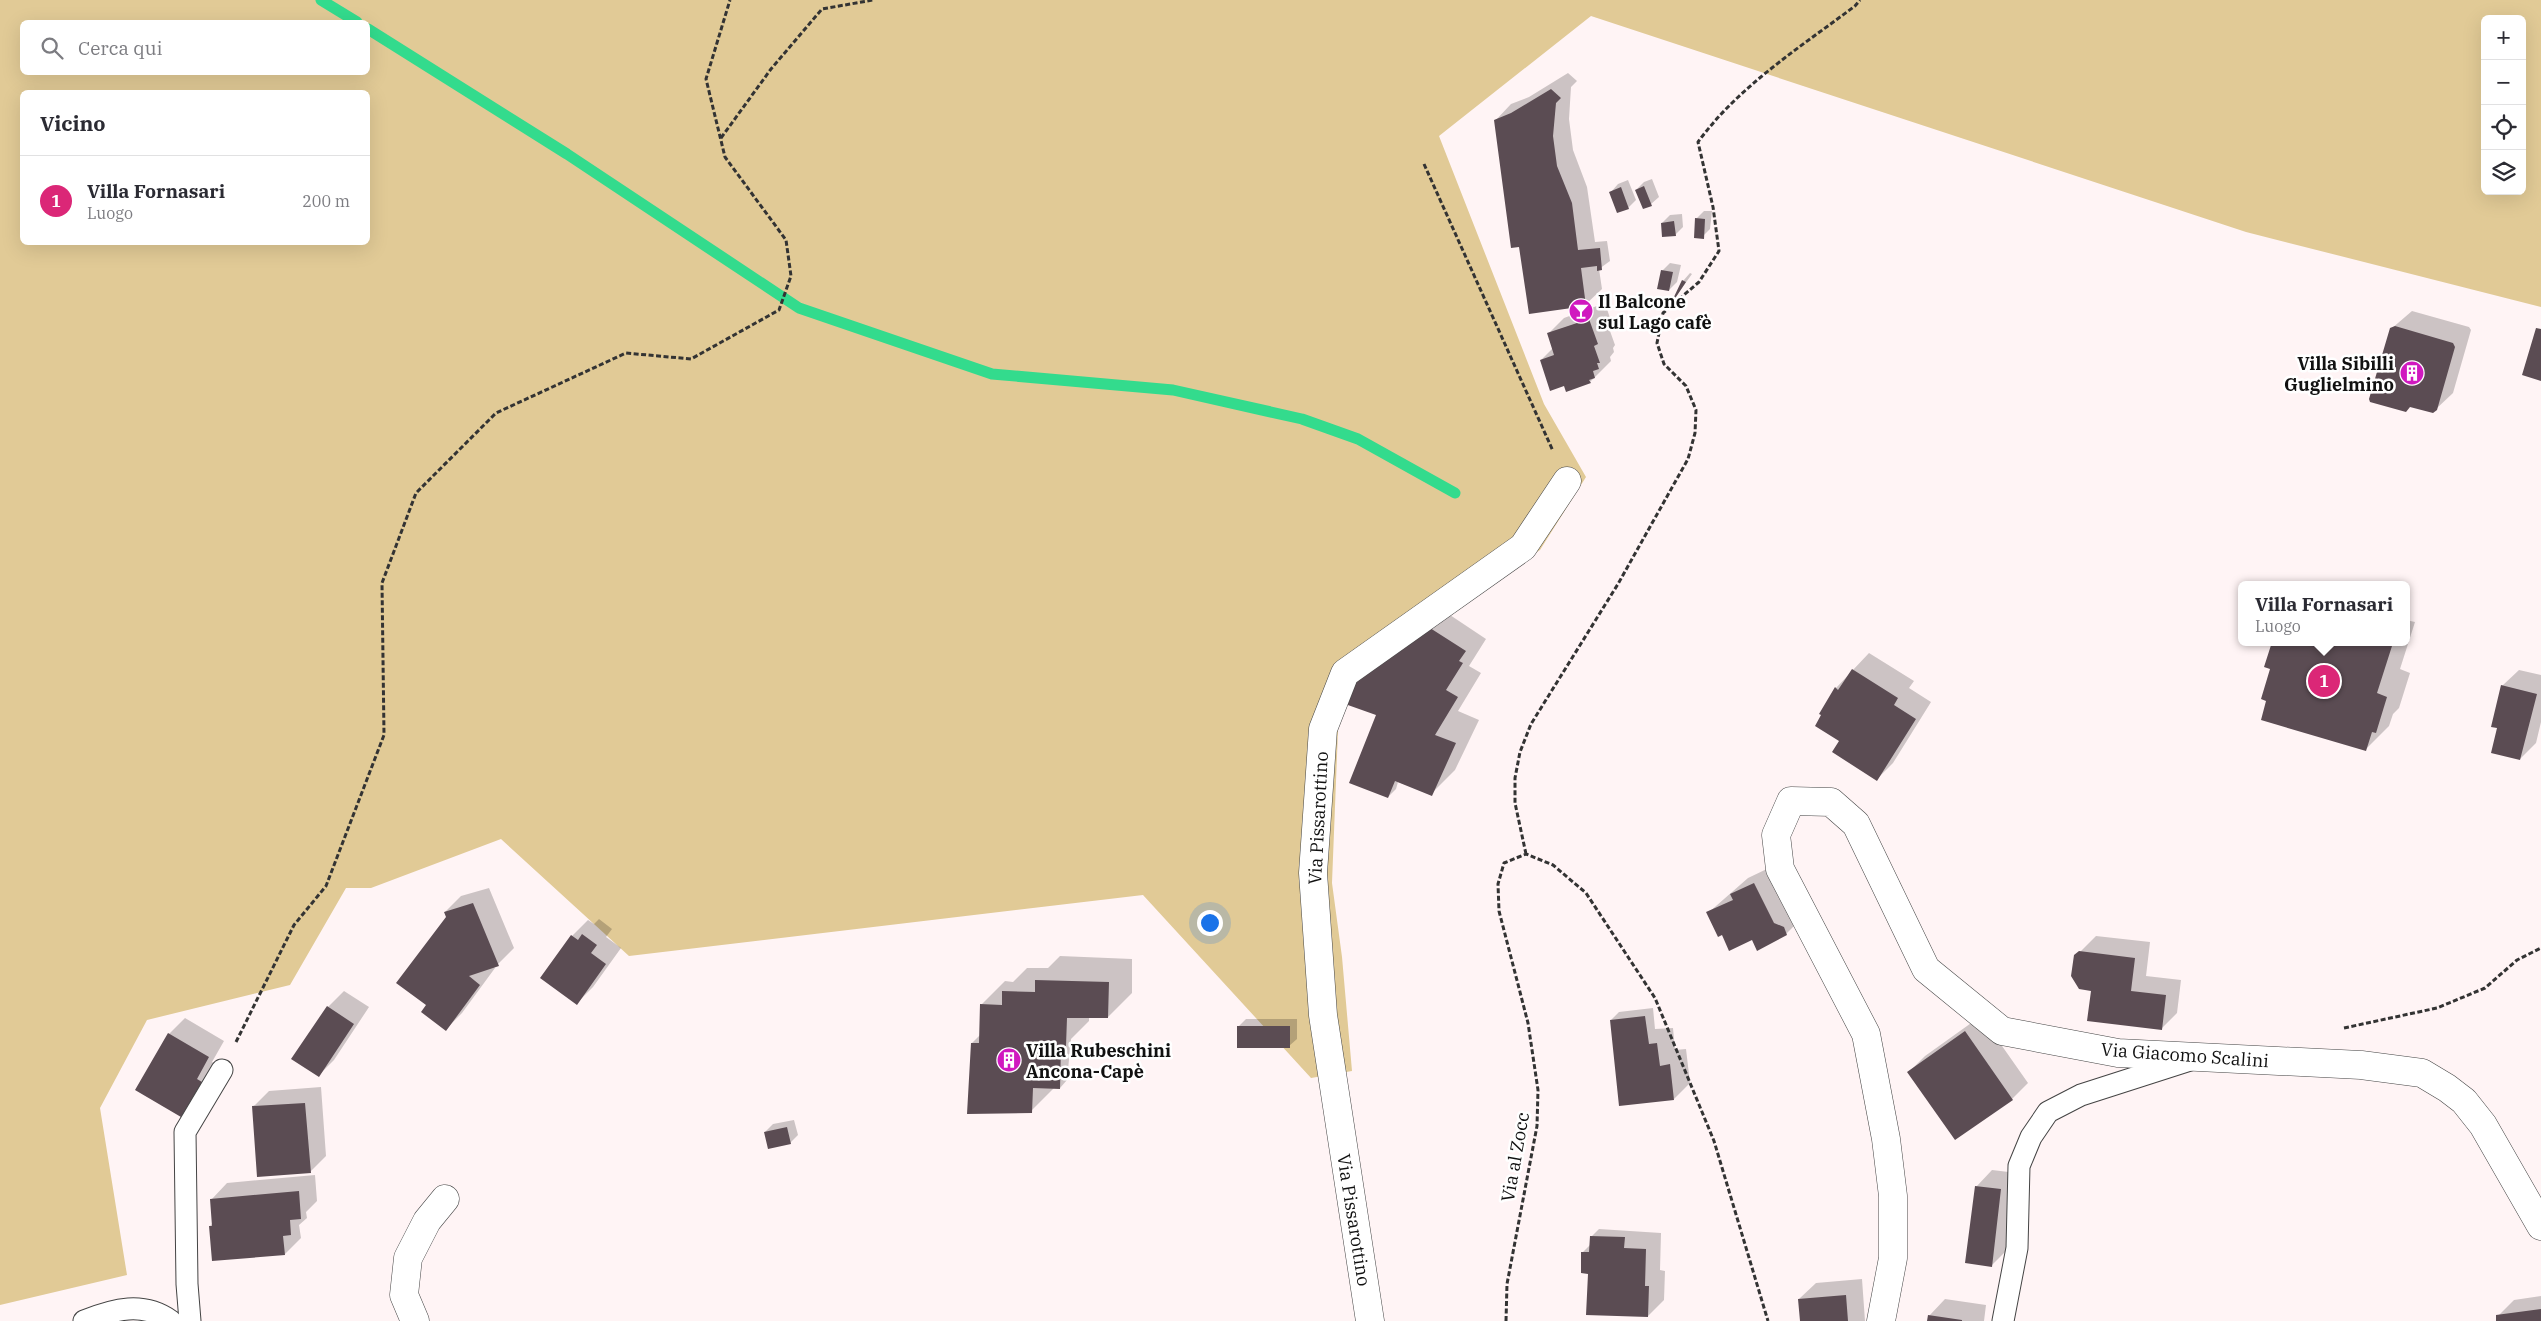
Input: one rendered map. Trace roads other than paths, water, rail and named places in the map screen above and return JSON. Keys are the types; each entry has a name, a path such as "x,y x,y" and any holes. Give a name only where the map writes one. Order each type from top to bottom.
{"street":[{"name":"Via Pissarottino","path":"1370,1321 1323,1015 1313,873 1323,729 1345,673 1523,547 1567,481"},
{"name":"Via Giacomo Scalini","path":"1881,1321 1892,1258 1893,1196 1886,1138 1866,1034 1780,869 1776,835 1791,801 1831,802 1856,824 1926,969 2002,1031 2118,1053 2361,1065 2422,1073 2464,1101 2483,1125 2541,1226"},
{"path":"415,1321 404,1295 408,1258 427,1221 445,1199"}],"lane":[{"path":"2003,1321 2017,1248 2019,1166 2030,1137 2048,1112 2081,1095 2198,1057"},
{"path":"190,1321 187,1284 185,1132 222,1070"},
{"path":"84,1321 109,1311 134,1307 159,1313 171,1321"}],"waterway":[{"path":"321,0 354,20"},
{"path":"370,30 567,154 799,308 992,374 1173,390 1302,419 1358,439 1455,493"}],"place":[{"name":"Il Balcone sul Lago cafè","path":"1581,311"},
{"name":"Villa Sibilli Guglielmino","path":"2412,373"},
{"name":"Villa Fornasari","path":"2324,681"},
{"name":"Villa Rubeschini Ancona-Capè","path":"1009,1060"}]}
